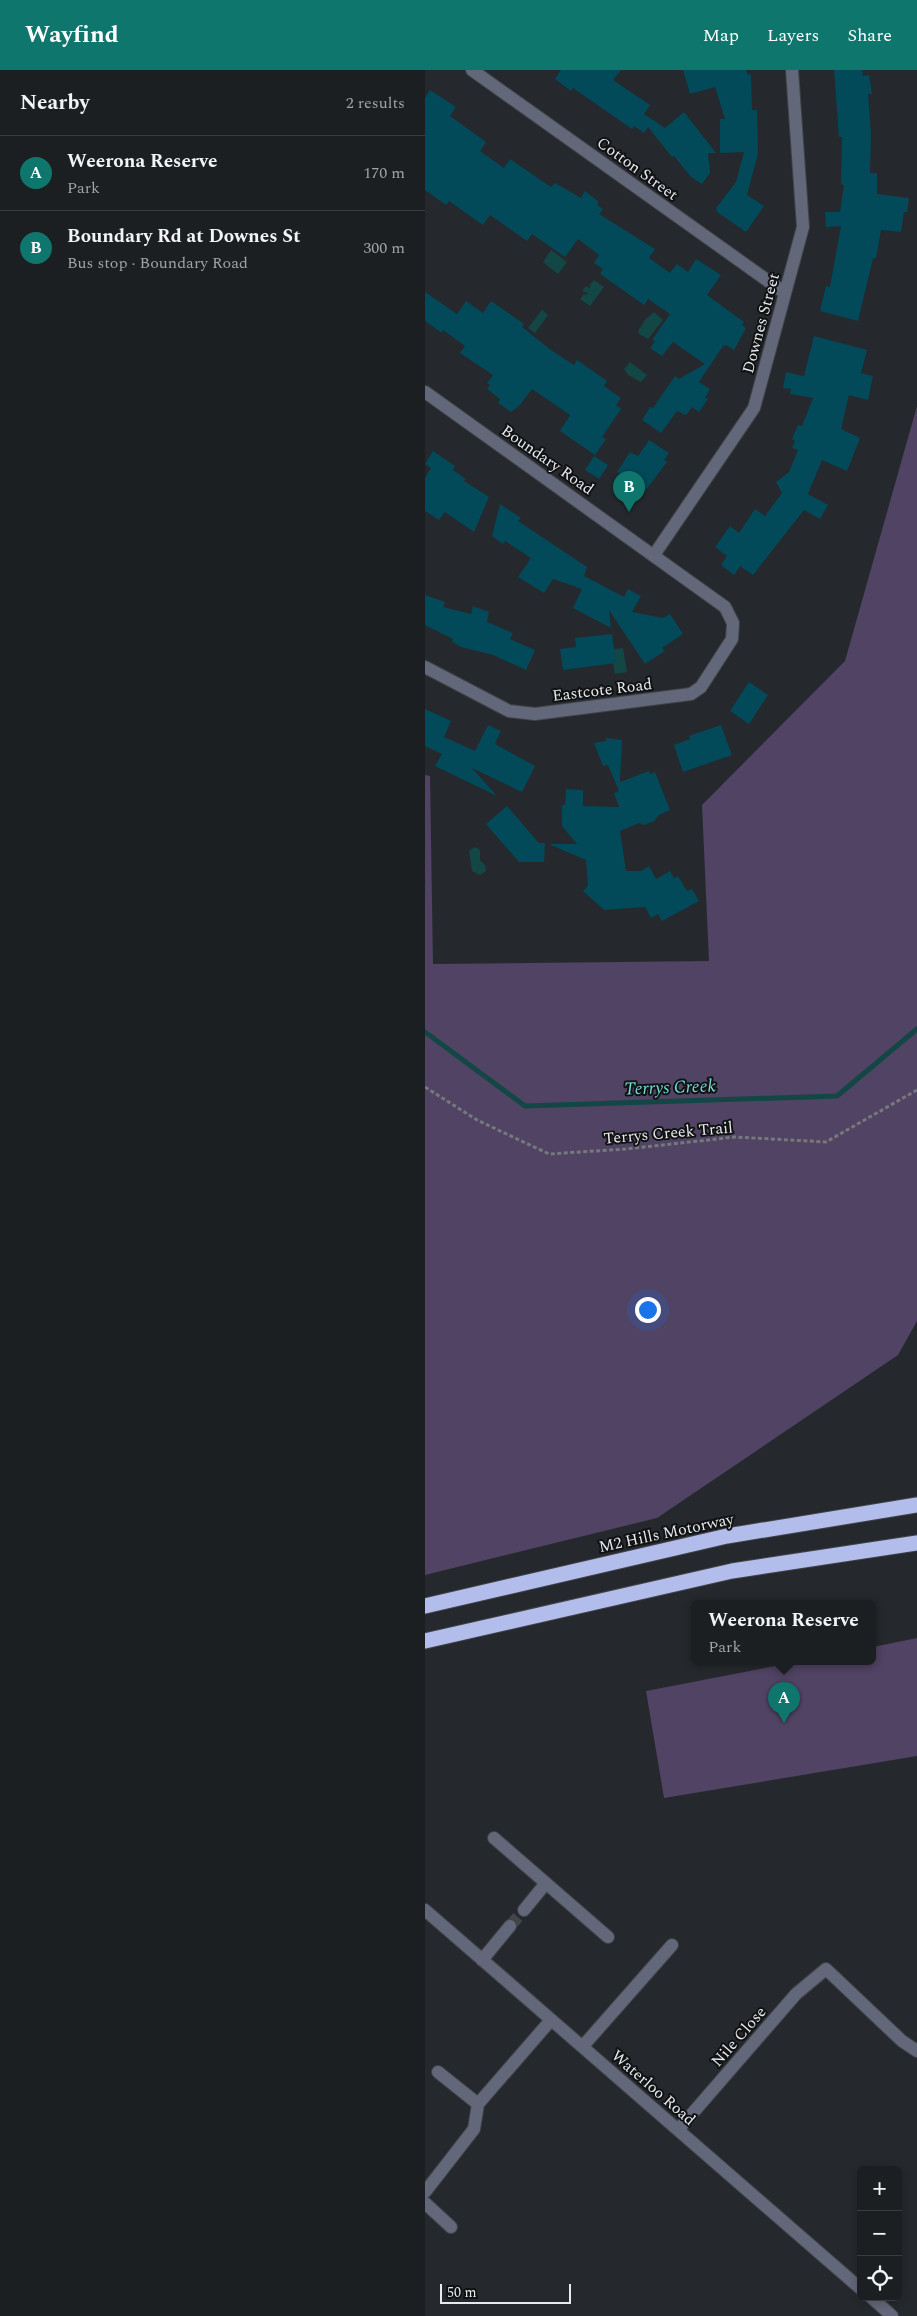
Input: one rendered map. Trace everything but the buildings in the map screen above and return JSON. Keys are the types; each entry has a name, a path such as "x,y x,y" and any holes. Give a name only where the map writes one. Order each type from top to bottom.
{"highway":[{"name":"M2 Hills Motorway","path":"425,1606 727,1536 917,1505"},
{"path":"425,1641 732,1571 917,1543"}],"street":[{"name":"Cotton Street","path":"472,70 785,293"},
{"name":"Downes Street","path":"654,555 754,408 803,227 792,70"},
{"name":"Boundary Road","path":"425,392 725,607"},
{"name":"Eastcote Road","path":"425,667 509,711 535,714 691,694 701,687 732,639 733,623 725,607"},
{"path":"494,1838 608,1937"},
{"path":"524,1910 546,1883"},
{"name":"Waterloo Road","path":"425,1910 857,2286"},
{"path":"482,1960 510,1926"},
{"path":"583,2046 672,1945"},
{"name":"Nile Close","path":"678,2130 796,1994 826,1969 902,2041 917,2051"},
{"path":"425,2192 474,2129 478,2104 551,2020"},
{"path":"438,2072 478,2104"},
{"path":"425,2203 451,2227"},
{"path":"875,2301 892,2316"}],"path":[{"name":"Terrys Creek Trail","path":"425,1087 477,1120 549,1154 626,1149 735,1138 826,1142 917,1090"}],"shaded area":[{"path":"551,250 567,262 558,274 543,262"},
{"path":"594,280 604,287 590,306 580,299 584,294 588,293 582,291 586,286 591,289 589,286"},
{"path":"542,310 548,315 535,333 528,328"},
{"path":"654,312 663,320 648,339 639,334 638,331 645,320"},
{"path":"630,362 647,375 641,382 628,375 624,369"},
{"path":"917,406 917,1321 898,1355 657,1518 425,1575 425,775 430,776 433,964 709,961 702,805 845,661"},
{"path":"623,648 627,672 615,674 611,650"},
{"path":"475,847 480,850 480,860 485,865 486,871 480,875 472,871 469,851"},
{"path":"917,1638 917,1756 664,1798 646,1691 780,1665 876,1665 876,1646"}],"waterway":[{"name":"Terrys Creek","path":"425,1032 525,1106 837,1096 917,1029"}],"tunnel":[{"path":"510,1926 524,1910"}],"place":[{"name":"Boundary Rd at Downes St","path":"629,512"},
{"name":"Weerona Reserve","path":"784,1723"}]}
